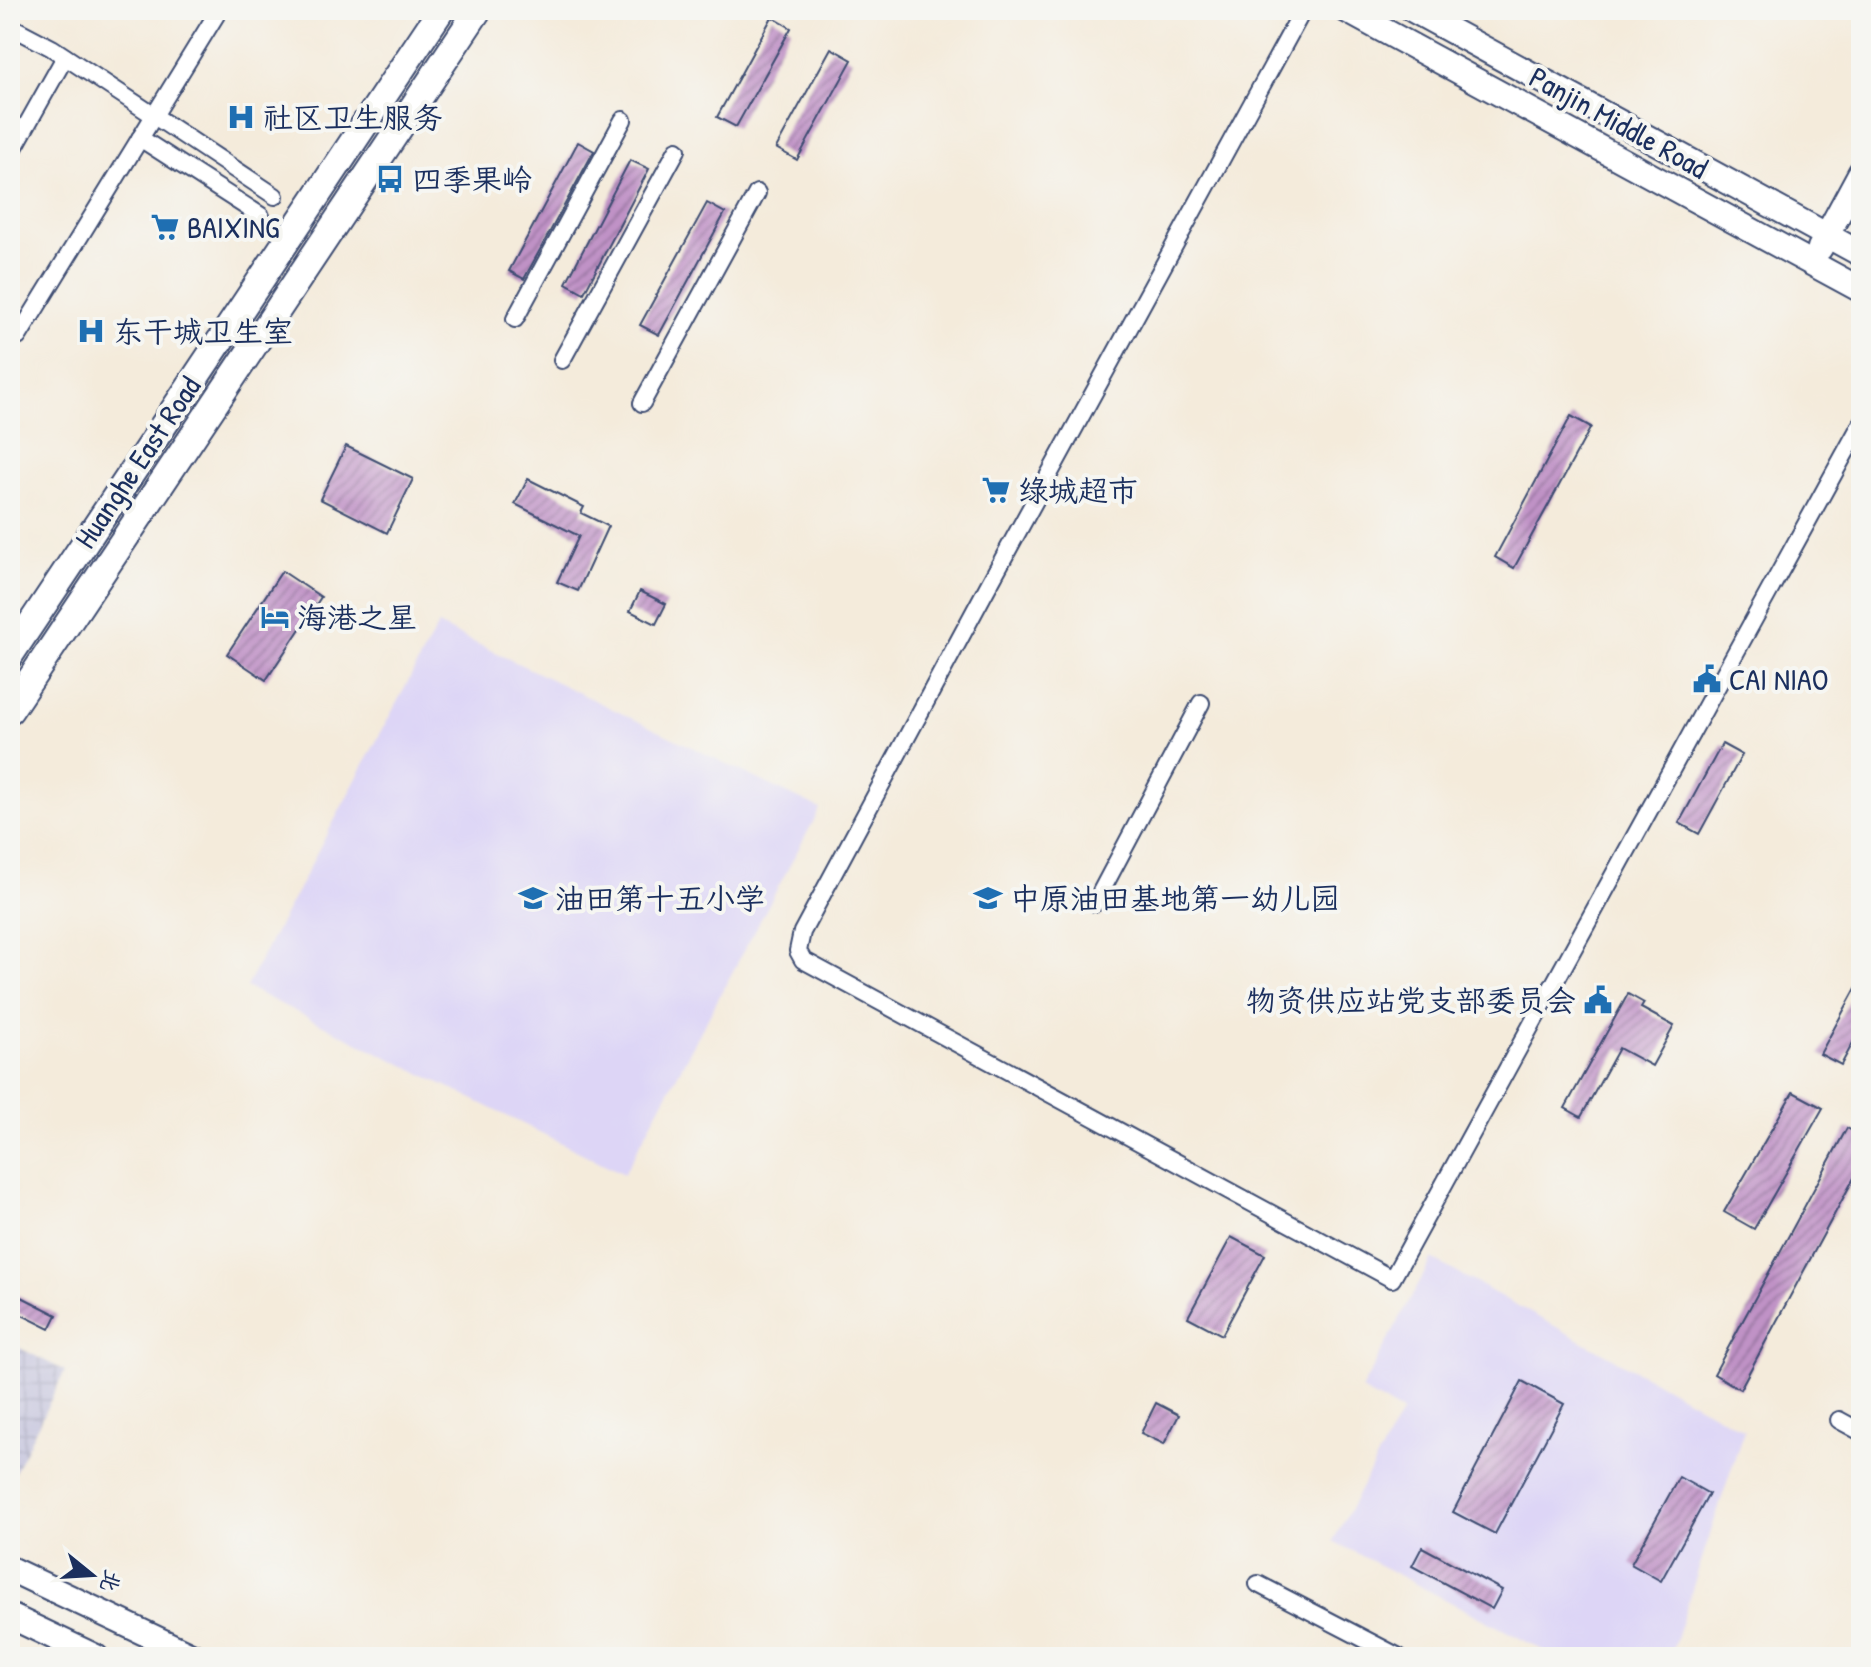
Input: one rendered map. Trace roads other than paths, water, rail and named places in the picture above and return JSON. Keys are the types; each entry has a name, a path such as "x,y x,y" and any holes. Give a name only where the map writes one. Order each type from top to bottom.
{"main road":[{"name":"Huanghe East Road","path":"10,655 441,10"},
{"name":"Huanghe East Road","path":"10,710 478,10"},
{"name":"Panjin Middle Road","path":"1346,10 1861,290"},
{"name":"Panjin Middle Road","path":"1413,10 1861,254"},
{"path":"1811,263 1861,172"},
{"path":"10,1569 195,1657"},
{"path":"10,1616 96,1657"}],"street":[{"path":"10,333 18,337 219,10"},
{"path":"1303,10 802,932 798,951 803,960 1392,1279 1861,424"},
{"path":"10,26 65,57 275,196"},
{"path":"10,155 65,57"},
{"path":"515,319 623,120"},
{"path":"140,138 261,216"},
{"path":"562,360 677,150"},
{"path":"642,403 757,193"},
{"path":"1095,903 1201,703"},
{"path":"1839,1420 1861,1432"},
{"path":"1258,1584 1399,1657"}],"place":[{"name":"社区卫生服务","path":"241,117"},
{"name":"四季果岭","path":"390,179"},
{"name":"BAIXING","path":"165,227"},
{"name":"东干城卫生室","path":"91,331"},
{"name":"绿城超市","path":"996,490"},
{"name":"海港之星","path":"275,617"},
{"name":"CAI NIAO","path":"1707,679"},
{"name":"油田第十五小学","path":"533,898"},
{"name":"中原油田基地第一幼儿园","path":"988,898"},
{"name":"物资供应站党支部委员会","path":"1598,1000"}]}
